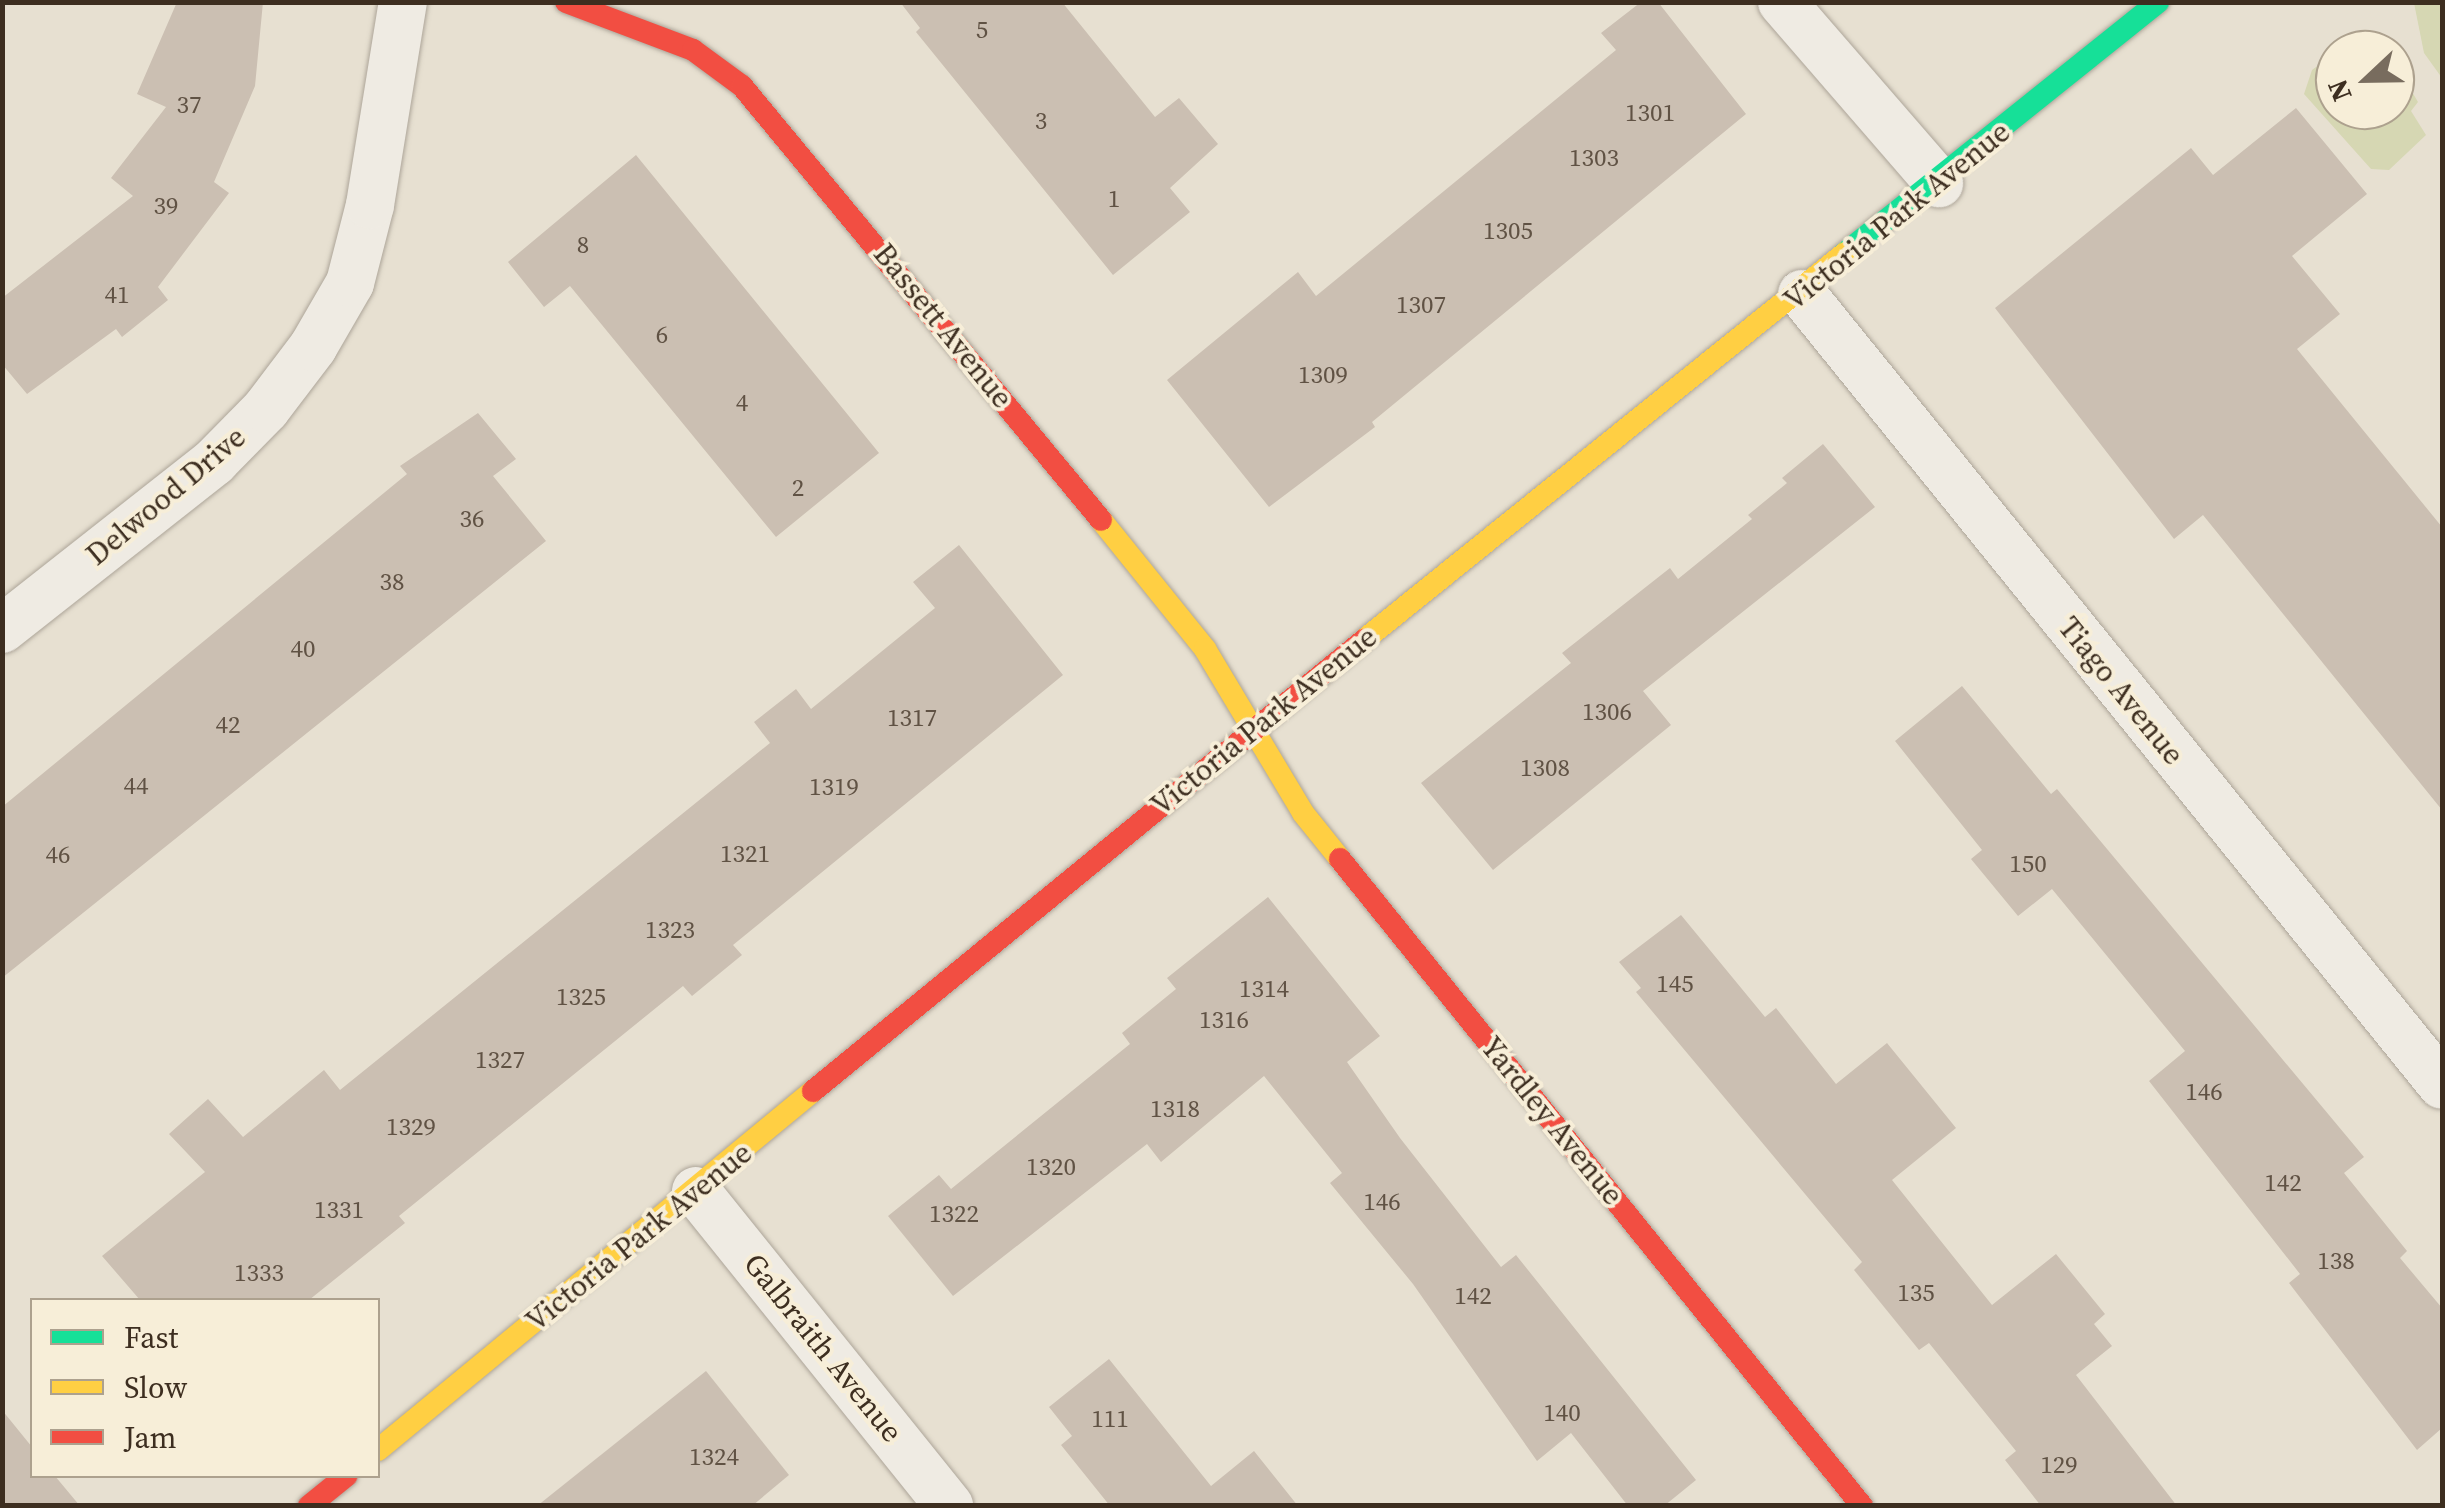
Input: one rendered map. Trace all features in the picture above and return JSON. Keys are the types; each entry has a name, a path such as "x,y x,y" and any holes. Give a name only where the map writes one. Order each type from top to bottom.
{"main road":[{"name":"Bassett Avenue","path":"566,2 693,50 742,86 1205,650 1253,729"},
{"name":"Victoria Park Avenue","path":"380,1448 1253,729 1802,294 2158,2"},
{"name":"Yardley Avenue","path":"1253,729 1304,813 1862,1506"},
{"path":"309,1506 344,1478"}],"street":[{"name":"Delwood Drive","path":"2,629 214,462 266,409 313,347 350,283 403,2"},
{"path":"1782,2 1854,92 1939,183"},
{"name":"Tiago Avenue","path":"1802,294 2442,1085"},
{"name":"Galbraith Avenue","path":"696,1190 949,1506"}],"green space":[{"path":"2414,3 2442,3 2442,78 2424,53"},
{"path":"2315,68 2315,106 2304,94"},
{"path":"2415,117 2426,135 2389,170 2371,169 2336,130 2415,130"}],"building":[{"path":"177,2 263,2 255,86 214,182 229,193 158,287 168,300 122,337 116,329 27,394 2,364 2,298 133,196 111,178 166,107 137,94"},
{"path":"900,2 1062,2 1155,117 1179,98 1218,144 1170,188 1190,212 1113,275 916,32 920,28"},
{"path":"1641,2 1658,2 1746,114 1372,422 1375,427 1269,507 1167,380 1298,272 1316,296 1616,50 1601,33"},
{"path":"2296,108 2367,194 2292,256 2340,314 2297,349 2442,527 2442,810 2203,515 2174,539 1995,308 2191,148 2213,175"},
{"path":"636,155 879,453 776,537 570,286 544,307 508,262"},
{"path":"478,413 516,459 493,476 546,541 2,978 2,807 407,474 400,466"},
{"path":"1823,444 1875,507 1643,691 1671,725 1493,870 1421,783 1571,663 1562,653 1670,568 1678,579 1752,519 1748,515 1787,483 1782,478"},
{"path":"959,545 1063,675 733,945 742,955 692,996 683,986 399,1216 405,1223 311,1298 138,1298 102,1256 205,1172 169,1134 208,1099 243,1137 324,1070 340,1090 770,743 754,722 796,689 811,709 935,608 913,582"},
{"path":"1962,686 2051,794 2057,789 2364,1157 2344,1173 2407,1251 2400,1258 2442,1308 2442,1428 2417,1450 2289,1283 2300,1274 2149,1081 2185,1051 2052,889 2018,916 1971,859 1982,850 1895,741"},
{"path":"1268,897 1380,1036 1347,1062 1400,1138 1501,1267 1516,1255 1696,1480 1664,1506 1628,1506 1571,1433 1537,1461 1413,1284 1330,1183 1342,1173 1264,1076 1161,1162 1147,1144 953,1296 888,1216 939,1175 951,1189 1130,1044 1122,1033 1176,989 1167,978"},
{"path":"1681,915 1765,1017 1776,1008 1836,1084 1887,1043 1956,1128 1892,1180 1992,1305 2056,1254 2105,1314 2094,1324 2112,1346 2076,1375 2177,1506 2041,1506 2005,1460 2016,1451 1929,1343 1919,1350 1854,1270 1862,1262 1636,992 1641,988 1619,962"},
{"path":"1109,1359 1211,1486 1254,1451 1298,1506 1110,1506 1061,1445 1072,1436 1049,1407"},
{"path":"706,1371 789,1475 752,1506 537,1506"},
{"path":"2,1410 30,1445 30,1478 57,1478 80,1506 2,1506"}],"traffic: fast":[{"path":"1845,253 2158,2"}],"traffic: slow":[{"path":"1364,640 1845,253"},
{"path":"1101,520 1205,649 1303,813 1340,859"},
{"path":"380,1448 813,1091"}],"traffic: jam":[{"path":"566,2 693,50 742,86 1101,520"},
{"path":"813,1091 1364,640"},
{"path":"1340,859 1862,1506"},
{"path":"309,1506 344,1478"}]}
